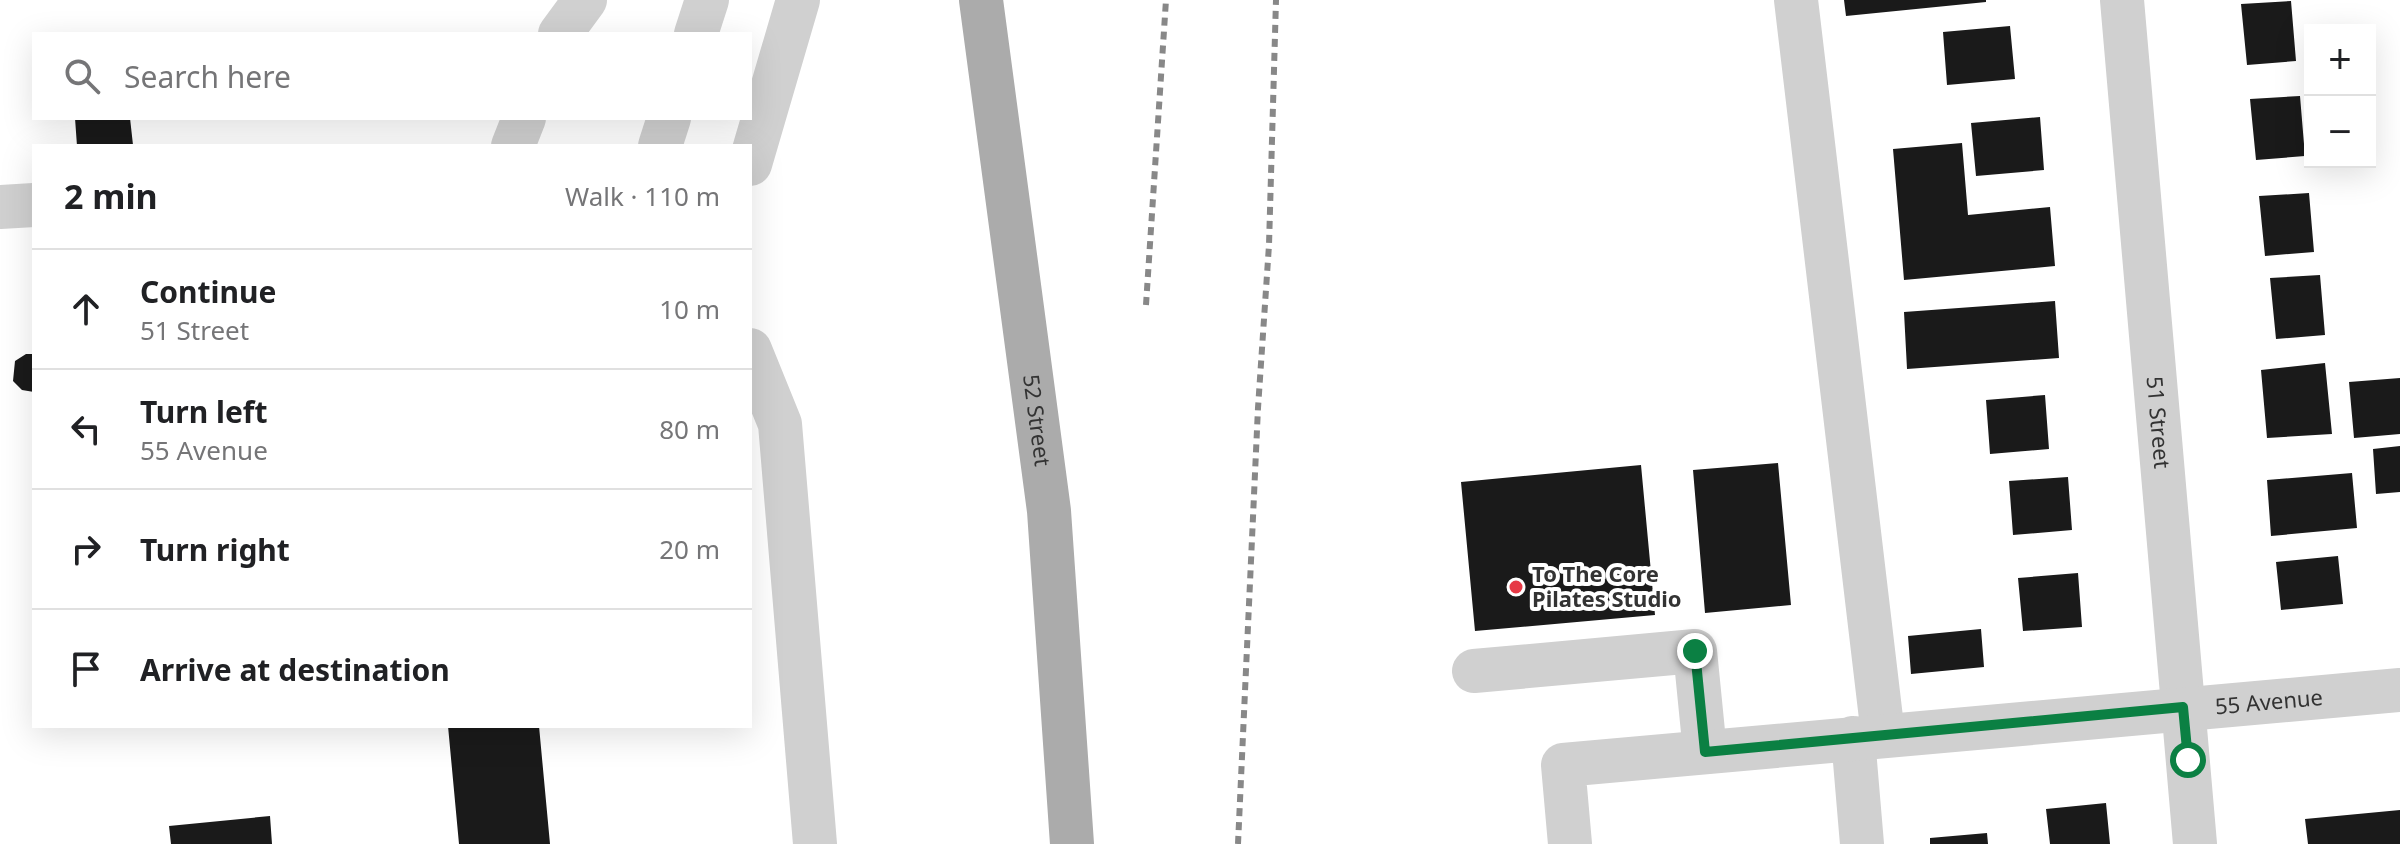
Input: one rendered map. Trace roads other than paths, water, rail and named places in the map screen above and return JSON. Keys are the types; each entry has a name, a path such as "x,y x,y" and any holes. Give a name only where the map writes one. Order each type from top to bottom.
{"main road":[{"name":"52 Street","path":"981,0 1049,511 1072,844"}],"street":[{"path":"561,32 585,0"},
{"path":"697,32 707,0"},
{"path":"752,157 798,0"},
{"path":"1796,0 1868,737 1862,844"},
{"name":"51 Street","path":"2122,0 2195,844"},
{"path":"514,144 523,120"},
{"path":"661,144 668,120"},
{"path":"0,207 32,205"},
{"path":"752,355 780,424 815,844"},
{"path":"1474,671 1695,651 1705,752"},
{"name":"55 Avenue","path":"1570,844 1563,765 2183,707 2400,690"}],"railway":[{"path":"1146,305 1166,0"},
{"path":"1238,844 1258,408 1269,245 1276,0"}],"place":[{"name":"To The Core Pilates Studio","path":"1516,587"}]}
